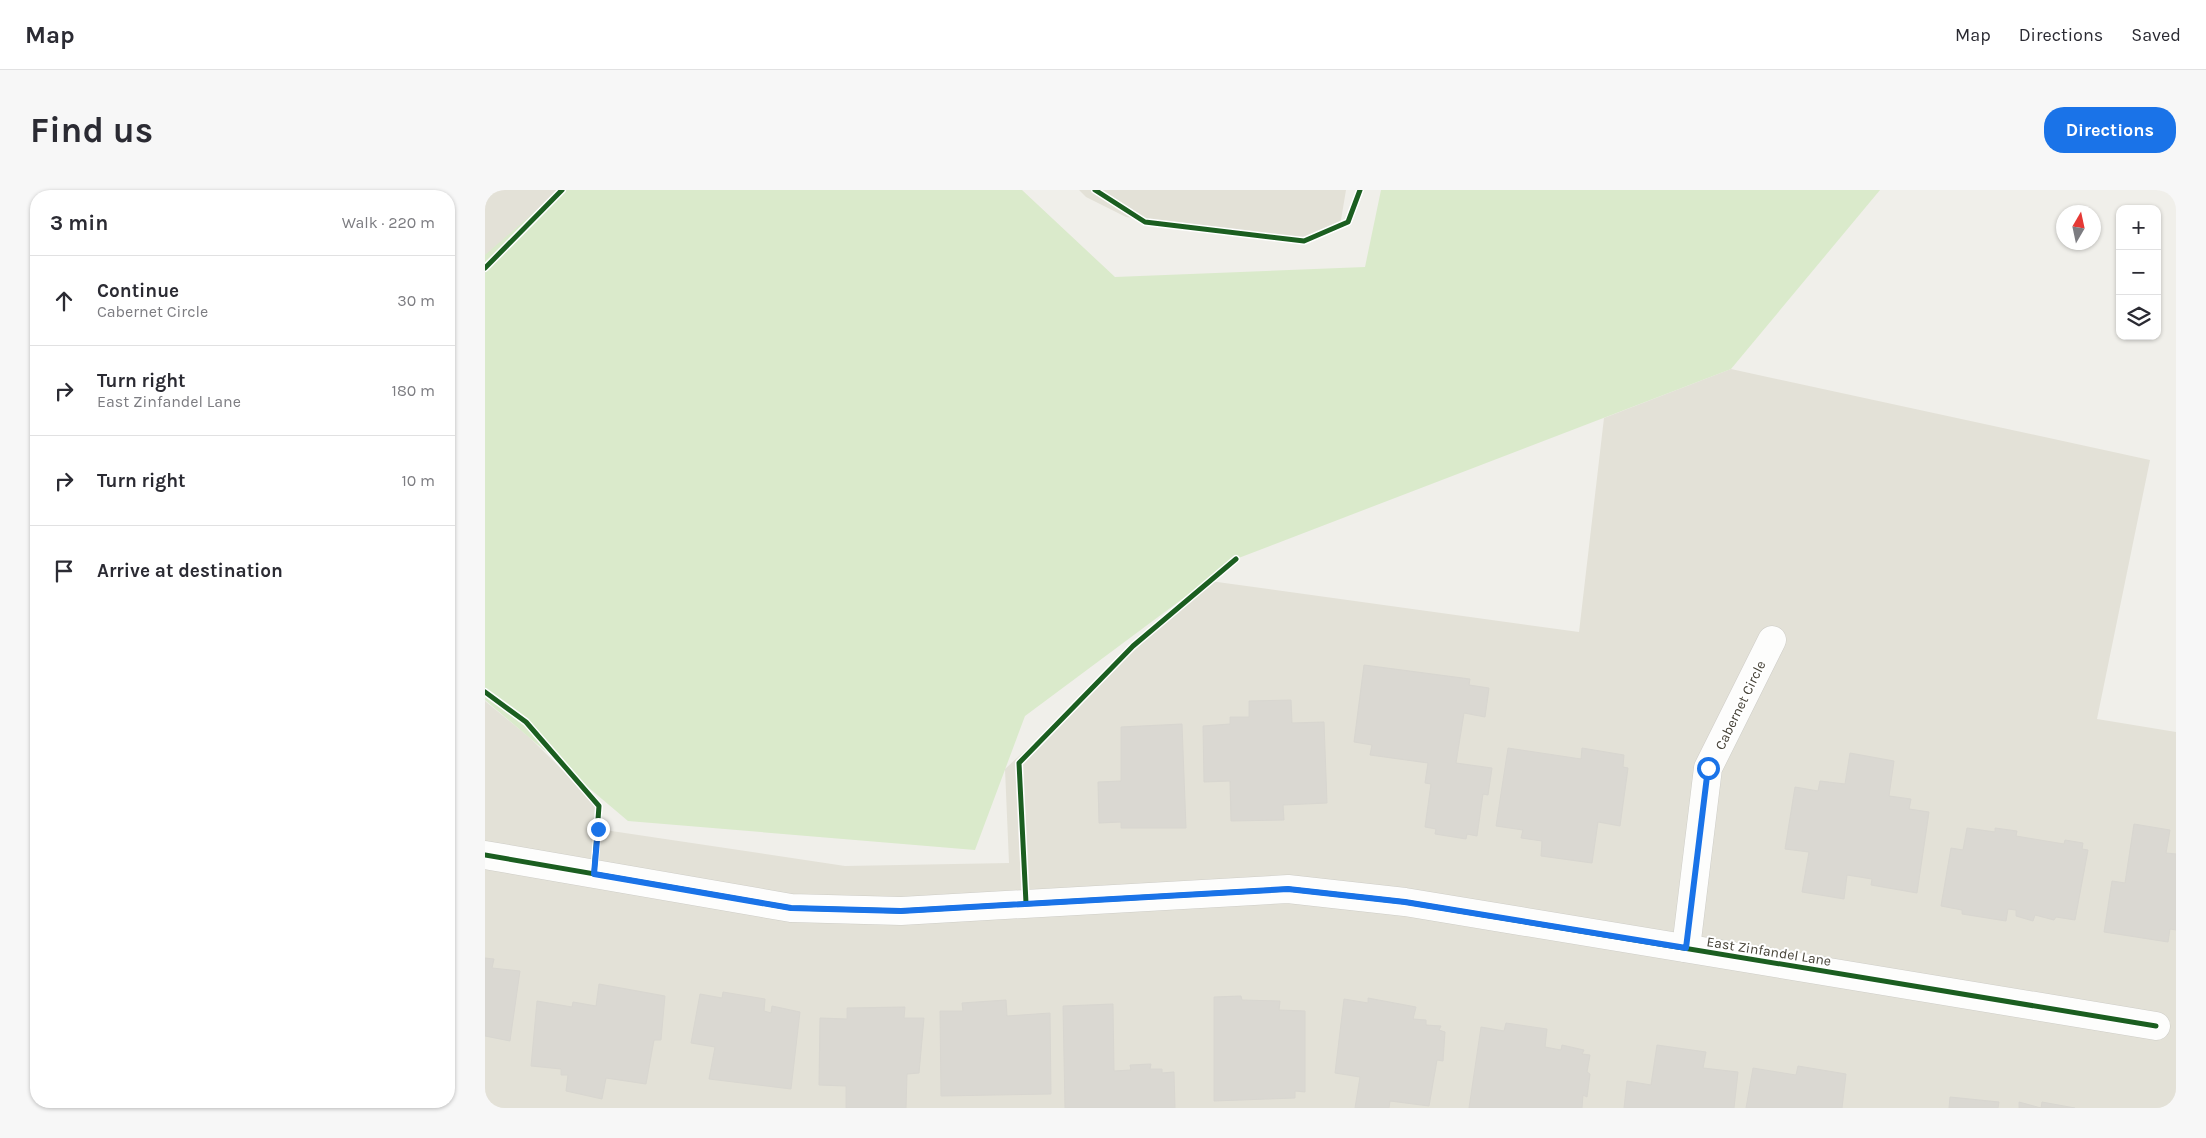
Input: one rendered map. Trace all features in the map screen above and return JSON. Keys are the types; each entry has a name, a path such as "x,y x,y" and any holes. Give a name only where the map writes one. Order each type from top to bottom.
{"street":[{"name":"Cabernet Circle","path":"1686,948 1708,768 1772,640"},
{"name":"East Zinfandel Lane","path":"485,855 791,908 901,911 1288,889 1405,902 2155,1026"}],"shaded area":[{"path":"485,190 559,190 559,192 485,256"},
{"path":"1079,190 1346,190 1340,226 1304,241 1126,217 1086,197"},
{"path":"1731,369 2150,460 2097,719 2176,732 2176,1108 485,1108 485,701 529,737 599,806 598,829 845,866 1009,863 1005,769 1210,581 1579,632 1604,418"}],"green space":[{"path":"560,190 1022,190 1115,277 1365,267 1381,190 1880,190 1731,369 1236,559 1025,716 975,850 628,821 485,700 485,255"}],"building":[{"path":"1364,665 1470,679 1469,685 1489,688 1485,717 1464,713 1456,763 1492,768 1488,795 1483,794 1477,836 1467,834 1466,839 1435,834 1436,829 1425,827 1431,784 1425,783 1428,763 1370,755 1372,745 1354,742"},
{"path":"1291,700 1292,723 1324,722 1327,803 1283,805 1284,820 1231,821 1230,781 1204,782 1203,726 1230,724 1230,717 1249,717 1249,701"},
{"path":"1182,724 1186,828 1121,828 1121,822 1099,823 1098,782 1121,781 1121,727"},
{"path":"1508,748 1581,759 1582,748 1624,755 1623,767 1628,768 1620,826 1598,822 1592,863 1541,856 1542,841 1521,838 1523,830 1496,826"},
{"path":"1850,753 1894,761 1889,796 1911,799 1909,809 1929,812 1917,893 1871,885 1872,879 1847,875 1844,899 1802,892 1809,852 1785,849 1795,787 1818,791 1820,781 1845,784"},
{"path":"2134,824 2170,830 2166,853 2176,854 2176,930 2170,929 2168,942 2104,932 2112,881 2125,883"},
{"path":"1967,828 1995,832 1995,828 2017,831 2016,836 2064,844 2065,840 2083,843 2082,849 2088,850 2075,920 2056,917 2054,920 2035,915 2033,921 2016,916 2016,910 2008,909 2006,921 1962,914 1962,910 1941,906 1951,848 1963,850"},
{"path":"485,958 494,959 492,968 520,971 510,1041 485,1036"},
{"path":"599,984 665,996 661,1040 654,1040 646,1084 606,1078 602,1099 566,1091 568,1075 561,1075 561,1069 531,1066 537,1001 572,1007 573,1002 596,1006"},
{"path":"723,992 765,999 764,1011 771,1013 772,1006 800,1012 791,1089 709,1079 715,1047 691,1043 700,994 722,998"},
{"path":"1241,996 1242,1000 1280,1001 1279,1010 1305,1011 1305,1092 1295,1091 1295,1098 1214,1101 1214,997"},
{"path":"1368,998 1416,1007 1413,1019 1426,1020 1426,1025 1441,1026 1439,1030 1445,1032 1443,1061 1437,1060 1429,1106 1390,1101 1389,1108 1355,1108 1360,1077 1335,1073 1344,999 1368,1003"},
{"path":"1006,1000 1007,1016 1050,1013 1051,1094 941,1096 940,1011 963,1011 962,1003"},
{"path":"1113,1004 1114,1071 1131,1070 1130,1065 1151,1064 1150,1069 1162,1069 1162,1073 1174,1072 1175,1108 1065,1108 1063,1006"},
{"path":"905,1007 904,1018 924,1018 919,1073 907,1074 906,1108 846,1108 846,1086 819,1085 820,1018 847,1019 847,1008"},
{"path":"1506,1023 1547,1029 1545,1047 1561,1050 1562,1045 1584,1050 1582,1054 1590,1055 1587,1072 1590,1074 1587,1097 1583,1095 1582,1108 1469,1108 1481,1027 1504,1031"},
{"path":"1657,1045 1706,1052 1703,1068 1738,1072 1734,1108 1624,1108 1627,1081 1651,1085"},
{"path":"1798,1066 1846,1074 1842,1108 1746,1108 1753,1068 1796,1075"},
{"path":"1950,1097 1999,1102 1998,1108 1949,1108"},
{"path":"2019,1102 2041,1108 2019,1108"},
{"path":"2042,1102 2075,1108 2041,1108"}],"cycle path":[{"path":"485,268 562,190"},
{"path":"1095,190 1145,222 1304,241 1348,222 1360,190"},
{"path":"1026,903 1019,763 1133,646 1236,559"},
{"path":"485,692 526,722 599,806 594,874"},
{"path":"485,855 791,908 901,911 1288,889 1405,902 2156,1026"}],"route":[{"path":"598,829 594,874 791,908 901,911 1288,889 1405,902 1686,948 1708,768"}]}
